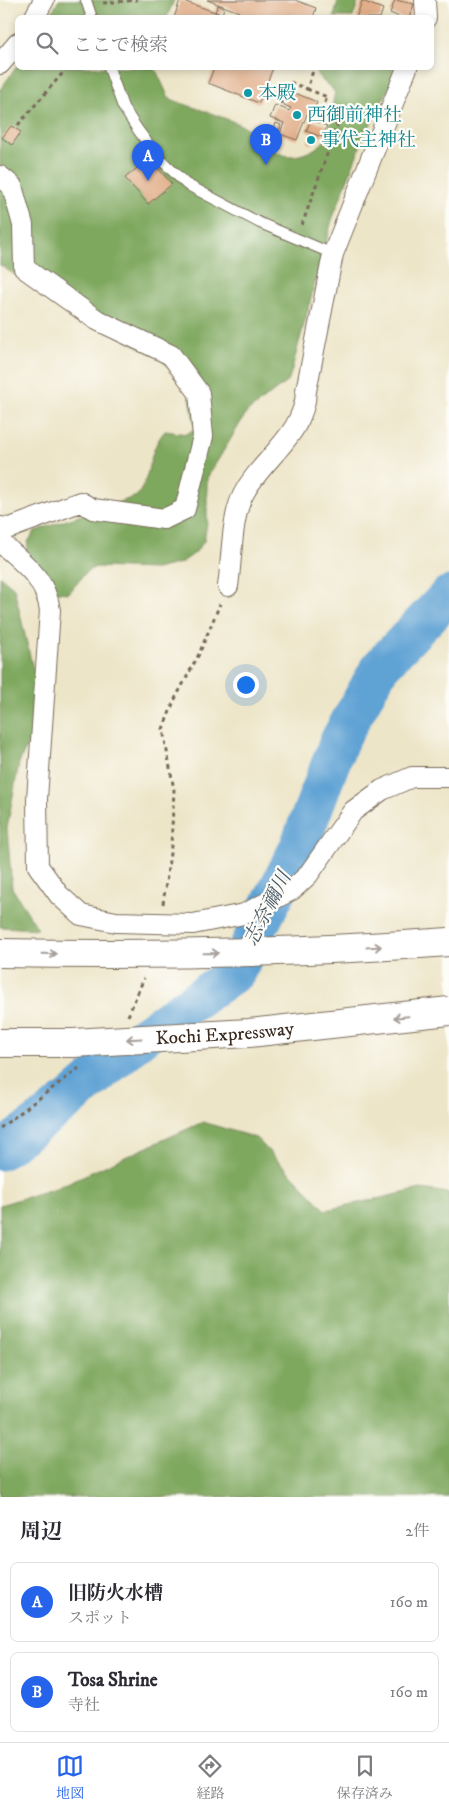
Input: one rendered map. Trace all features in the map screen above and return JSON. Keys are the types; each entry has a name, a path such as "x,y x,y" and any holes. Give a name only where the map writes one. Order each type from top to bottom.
{"highway":[{"path":"0,953 128,955 341,950 449,942"},
{"name":"Kochi Expressway","path":"0,1043 73,1043 249,1033 449,1011"}],"street":[{"path":"36,15 44,0"},
{"path":"425,0 426,15"},
{"path":"0,64 15,46"},
{"path":"228,586 237,518 242,497 251,481 277,454 292,431 306,403 306,391 333,254 406,70"},
{"path":"0,176 12,186 22,225 24,268 97,320 171,355 199,392 203,436 185,510 164,520 93,509 80,502 10,528 0,527"},
{"path":"0,542 33,572 48,594 50,610 37,799 38,866 59,895 82,915 116,922 193,924 244,914 284,894 308,875 353,811 382,790 412,777 449,777"}],"lane":[{"path":"87,2 91,15"},
{"path":"110,70 123,107 138,130 157,156 186,184 209,198 333,254"}],"path":[{"path":"87,2 137,0"},
{"path":"18,125 65,70"},
{"path":"307,88 313,70"},
{"path":"281,104 290,82 307,88 327,97 319,119"},
{"path":"297,238 337,126 334,109"},
{"path":"160,922 171,846 174,790 163,729 174,701 199,654 228,586"}],"green space":[{"path":"59,0 174,0 168,15 51,15"},
{"path":"338,0 359,0 354,15 334,15"},
{"path":"15,69 156,70 168,96 173,100 243,126 257,134 278,153 293,156 303,154 317,147 324,141 331,124 335,93 318,76 317,70 398,70 363,139 332,220 289,380 247,412 207,478 207,523 204,541 195,553 181,563 156,569 96,567 87,571 69,593 57,592 26,558 28,542 35,531 137,496 146,479 155,447 165,431 187,434 195,428 189,391 160,358 57,303 0,265 0,90"},
{"path":"0,576 14,588 43,712 19,763 7,828 12,888 38,929 0,927"},
{"path":"203,1122 256,1138 326,1210 421,1189 449,1193 449,1497 0,1497 0,1205 56,1188"}],"building":[{"path":"180,0 218,13 217,15 175,15"},
{"path":"207,0 295,0 316,8 314,15 238,15 239,12"},
{"path":"395,0 414,4 410,15 395,15 390,13"},
{"path":"362,1 383,9 381,15 357,15"},
{"path":"218,5 224,8 222,14 215,12"},
{"name":"本殿","path":"213,70 272,70 259,103 208,83"},
{"name":"西御前神社","path":"290,91 317,102 312,116 307,114 297,140 280,134 284,123 270,118 275,105 289,111 291,108 284,105"},
{"path":"311,120 327,126 322,137 306,131"},
{"path":"276,123 281,125 279,131 274,129"},
{"path":"11,126 21,132 12,145 2,138"},
{"name":"事代主神社","path":"310,136 315,138 312,144 308,143"},
{"path":"149,158 172,184 148,204 125,178"}],"waterway":[{"name":"志奈禰川","path":"0,1151 69,1100 142,1037 236,972 298,849 339,741 380,667 449,595"}],"place":[{"name":"本殿","path":"248,93"},
{"name":"西御前神社","path":"297,115"},
{"name":"事代主神社","path":"311,140"},
{"name":"Tosa Shrine","path":"266,165"},
{"name":"旧防火水槽","path":"148,181"}]}
